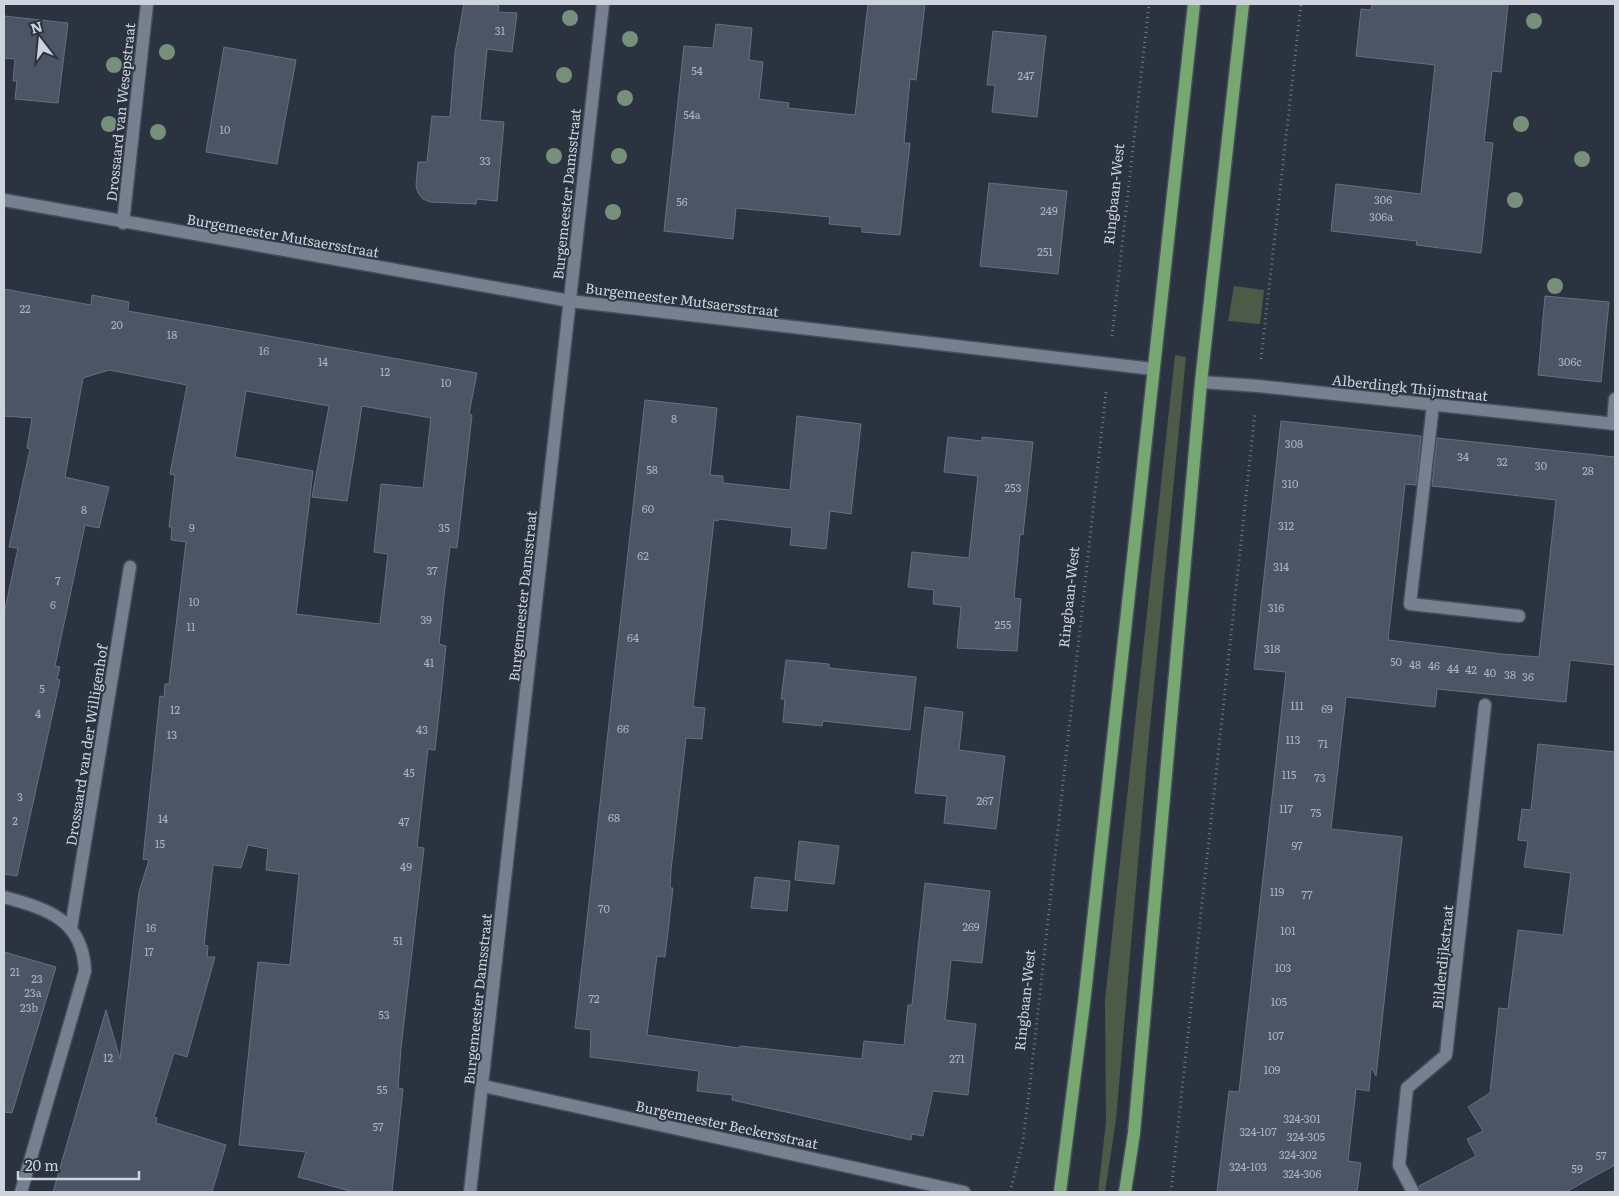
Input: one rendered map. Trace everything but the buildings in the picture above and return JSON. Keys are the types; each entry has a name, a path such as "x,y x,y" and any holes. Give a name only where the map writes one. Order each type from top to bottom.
{"main road":[{"path":"1060,1192 1066,1164 1194,4"},
{"path":"1124,1192 1134,1133 1201,382 1243,4"}],"street":[{"name":"Drossaard van Wesepstraat","path":"122,223 147,4"},
{"name":"Burgemeester Damsstraat","path":"470,1192 603,4"},
{"name":"Burgemeester Mutsaersstraat","path":"4,200 122,223 570,301 1153,369"},
{"name":"Alberdingk Thijmstraat","path":"1201,382 1258,386 1614,424"},
{"path":"1614,424 1615,399"},
{"path":"1433,404 1410,604 1519,616"},
{"name":"Drossaard van der Willigenhof","path":"71,928 130,567"},
{"name":"Bilderdijkstraat","path":"1413,1192 1399,1165 1407,1088 1446,1055 1485,705"},
{"path":"4,896 35,905 71,928 82,947 85,971 21,1192"},
{"name":"Burgemeester Beckersstraat","path":"483,1086 964,1192"}],"path":[{"name":"Ringbaan-West","path":"1010,1192 1023,1141 1030,1084 1149,4"},
{"path":"1171,1192 1301,4"}],"green space":[{"path":"1234,286 1264,290 1260,324 1228,321"},
{"path":"1175,355 1186,357 1147,758 1116,1120 1105,1192 1098,1192 1106,1122 1105,1000"}]}
